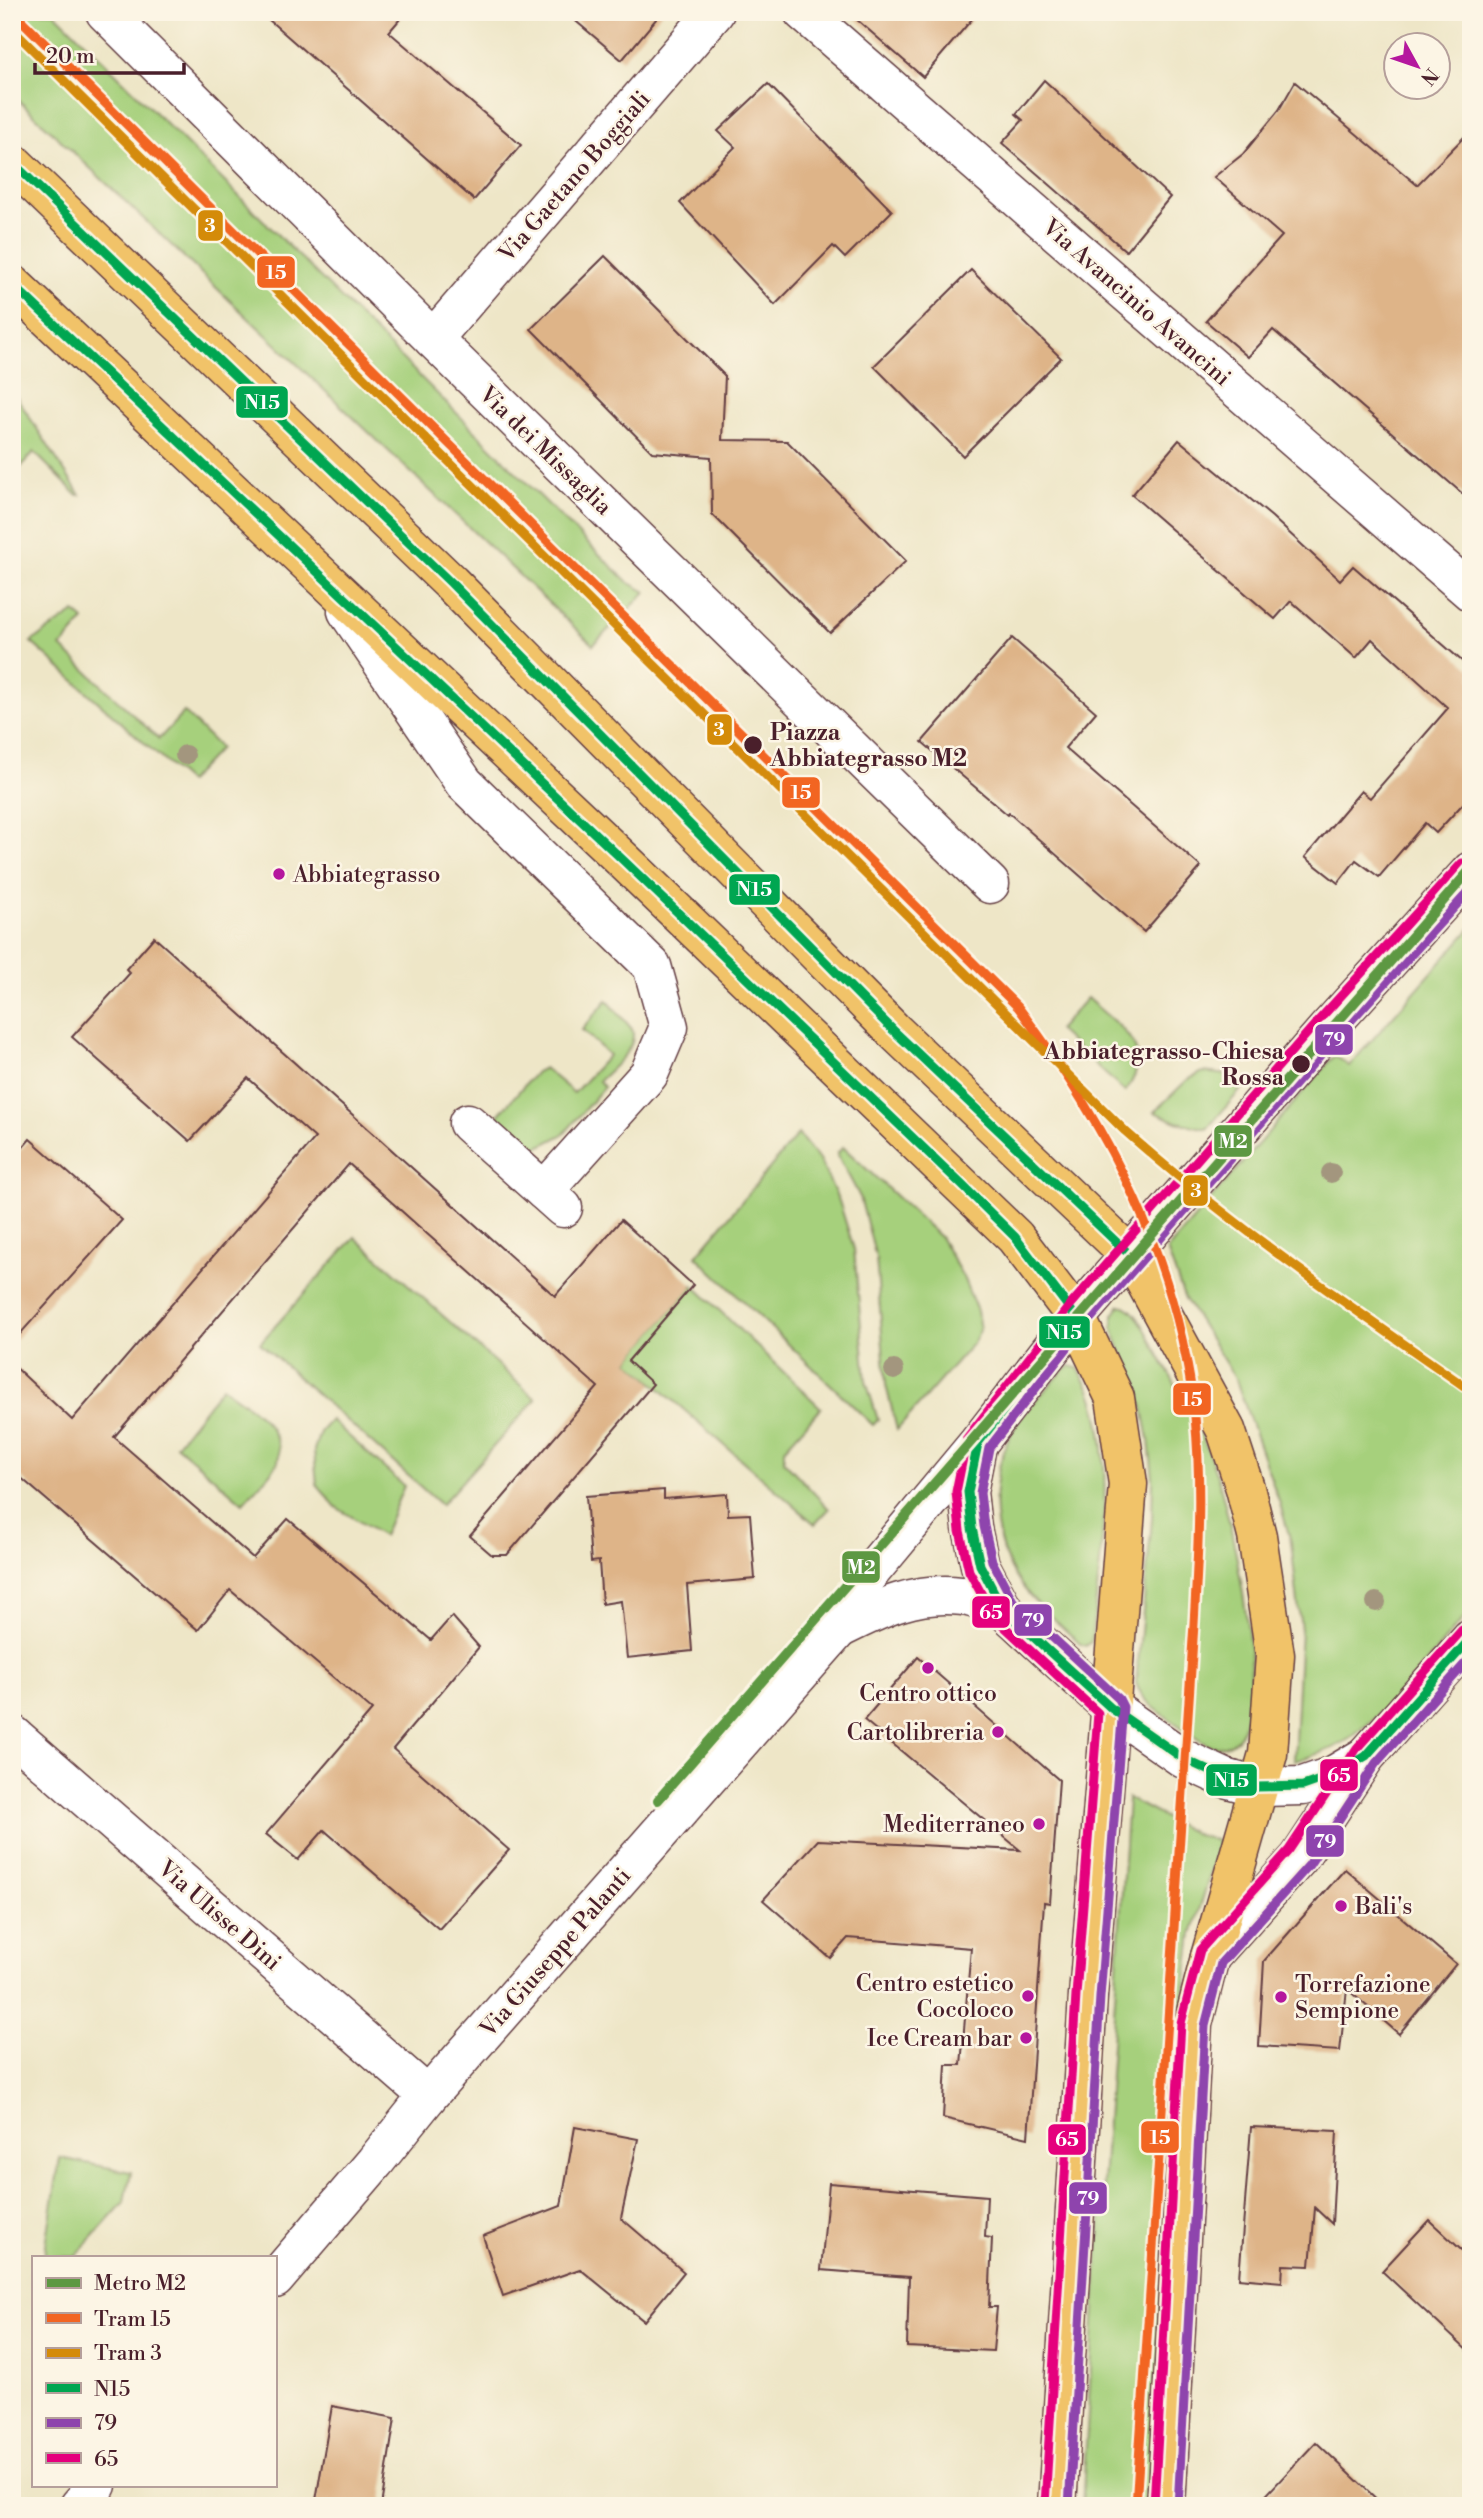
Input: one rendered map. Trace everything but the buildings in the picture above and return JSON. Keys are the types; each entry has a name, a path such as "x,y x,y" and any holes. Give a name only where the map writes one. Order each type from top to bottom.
{"main road":[{"path":"12,162 451,583 893,1030 1131,1256 1226,1430 1257,1536 1275,1655 1268,1754 1193,2024 1166,2506"},
{"path":"12,284 1014,1237 1076,1317 1115,1398 1128,1484 1088,1996 1057,2506"}],"street":[{"name":"Via dei Missaglia","path":"105,12 433,339 990,884"},
{"name":"Via Gaetano Boggiali","path":"433,339 715,12"},
{"name":"Via Avancinio Avancini","path":"803,12 1471,592"},
{"path":"328,583 464,783 652,966 669,1027 649,1074 553,1200 468,1123"},
{"path":"839,1629 864,1580 978,1443 1076,1317 1327,1029 1471,871"},
{"path":"978,1443 968,1492 980,1565 1003,1609 1111,1708 1184,1759 1225,1778 1257,1787 1303,1786 1334,1775 1366,1756"},
{"path":"839,1629 886,1606 922,1595 964,1596 1003,1609"},
{"name":"Via Giuseppe Palanti","path":"276,2278 428,2096 839,1629"},
{"path":"1210,1957 1299,1858 1366,1756 1471,1638"},
{"name":"Via Ulisse Dini","path":"12,1734 428,2096"},
{"path":"79,2506 96,2486"}],"green space":[{"path":"12,12 54,12 572,528 628,582 646,592 593,645 12,94"},
{"path":"12,390 80,495 34,452 12,477"},
{"path":"75,612 84,620 61,647 159,739 184,712 220,748 188,782 31,642"},
{"path":"1471,928 1471,1610 1398,1695 1366,1726 1336,1746 1294,1761 1301,1630 1291,1542 1236,1380 1184,1297 1167,1250 1335,1055 1349,1066"},
{"path":"1087,998 1122,1029 1136,1050 1138,1062 1125,1092 1058,1030"},
{"path":"607,1000 632,1029 633,1036 628,1050 599,1081 604,1087 564,1134 535,1149 515,1137 498,1115 536,1072 544,1068 574,1093 609,1055 582,1030"},
{"path":"1203,1072 1228,1075 1244,1086 1207,1129 1177,1122 1154,1112 1187,1080"},
{"path":"798,1134 820,1161 839,1201 854,1249 866,1381 878,1420 873,1425 696,1256"},
{"path":"843,1147 940,1237 963,1277 977,1311 980,1330 974,1342 897,1430 886,1385 876,1258 860,1197 837,1154"},
{"path":"355,1237 536,1399 441,1505 260,1343"},
{"path":"693,1285 821,1408 784,1449 784,1461 829,1509 815,1524 628,1361"},
{"path":"1120,1305 1132,1311 1142,1325 1190,1412 1216,1473 1222,1495 1241,1579 1251,1676 1247,1715 1235,1741 1212,1746 1201,1741 1156,1709 1144,1698 1136,1683 1152,1519 1153,1479 1142,1403 1113,1330 1113,1315"},
{"path":"1070,1366 1078,1368 1091,1392 1099,1419 1105,1482 1091,1642 1086,1646 1080,1644 1045,1611 1014,1574 1000,1541 995,1505 999,1470 1010,1436 1028,1409"},
{"path":"222,1387 262,1418 276,1437 279,1449 276,1465 243,1503 176,1445"},
{"path":"331,1420 404,1486 383,1536 336,1507 317,1485 314,1450 320,1432"},
{"path":"1128,1798 1199,1836 1220,1841 1192,1934 1181,2020 1151,2506 1082,2506"},
{"path":"60,2158 131,2172 125,2201 76,2256 44,2256"}],"metro line":[{"name":"M2","path":"658,1800 1471,869"}],"tram line":[{"name":"15","path":"13,12 1018,1007 1083,1101 1135,1200 1156,1251 1173,1304 1186,1360 1195,1417 1199,1495 1194,1624 1136,2506"},
{"name":"3","path":"12,29 1125,1131 1248,1232 1464,1386"}],"transit line":[{"name":"N15","path":"12,162 451,583 893,1030 1131,1256 1327,1029 1471,871"},
{"name":"N15","path":"12,284 624,861 961,1184 1015,1237 1076,1317 978,1443 968,1492 972,1528 980,1565 1003,1609 1111,1708 1184,1759 1225,1778 1257,1787 1303,1786 1334,1775 1366,1756 1471,1638"},
{"name":"65","path":"1045,2505 1076,1995 1098,1713 994,1617 969,1571 960,1531 956,1492 967,1438 1067,1309 1318,1021 1462,863"},
{"name":"79","path":"1069,2506 1100,1997 1123,1707 1119,1699 1013,1601 992,1561 980,1493 989,1448 1085,1325 1336,1037 1471,889"},
{"name":"65","path":"1154,2505 1181,2023 1200,1950 1289,1850 1357,1748 1462,1630"},
{"name":"79","path":"1178,2506 1205,2026 1221,1963 1309,1865 1376,1763 1471,1657"}],"place":[{"name":"Piazza Abbiategrasso M2","path":"753,745"},
{"name":"Abbiategrasso","path":"279,874"},
{"name":"Abbiategrasso-Chiesa Rossa","path":"1301,1064"},
{"name":"Centro ottico","path":"928,1668"},
{"name":"Cartolibreria","path":"998,1732"},
{"name":"Mediterraneo","path":"1039,1824"},
{"name":"Bali's","path":"1341,1906"},
{"name":"Centro estetico Cocoloco","path":"1028,1996"},
{"name":"Torrefazione Sempione","path":"1281,1997"},
{"name":"Ice Cream bar","path":"1026,2038"}]}
